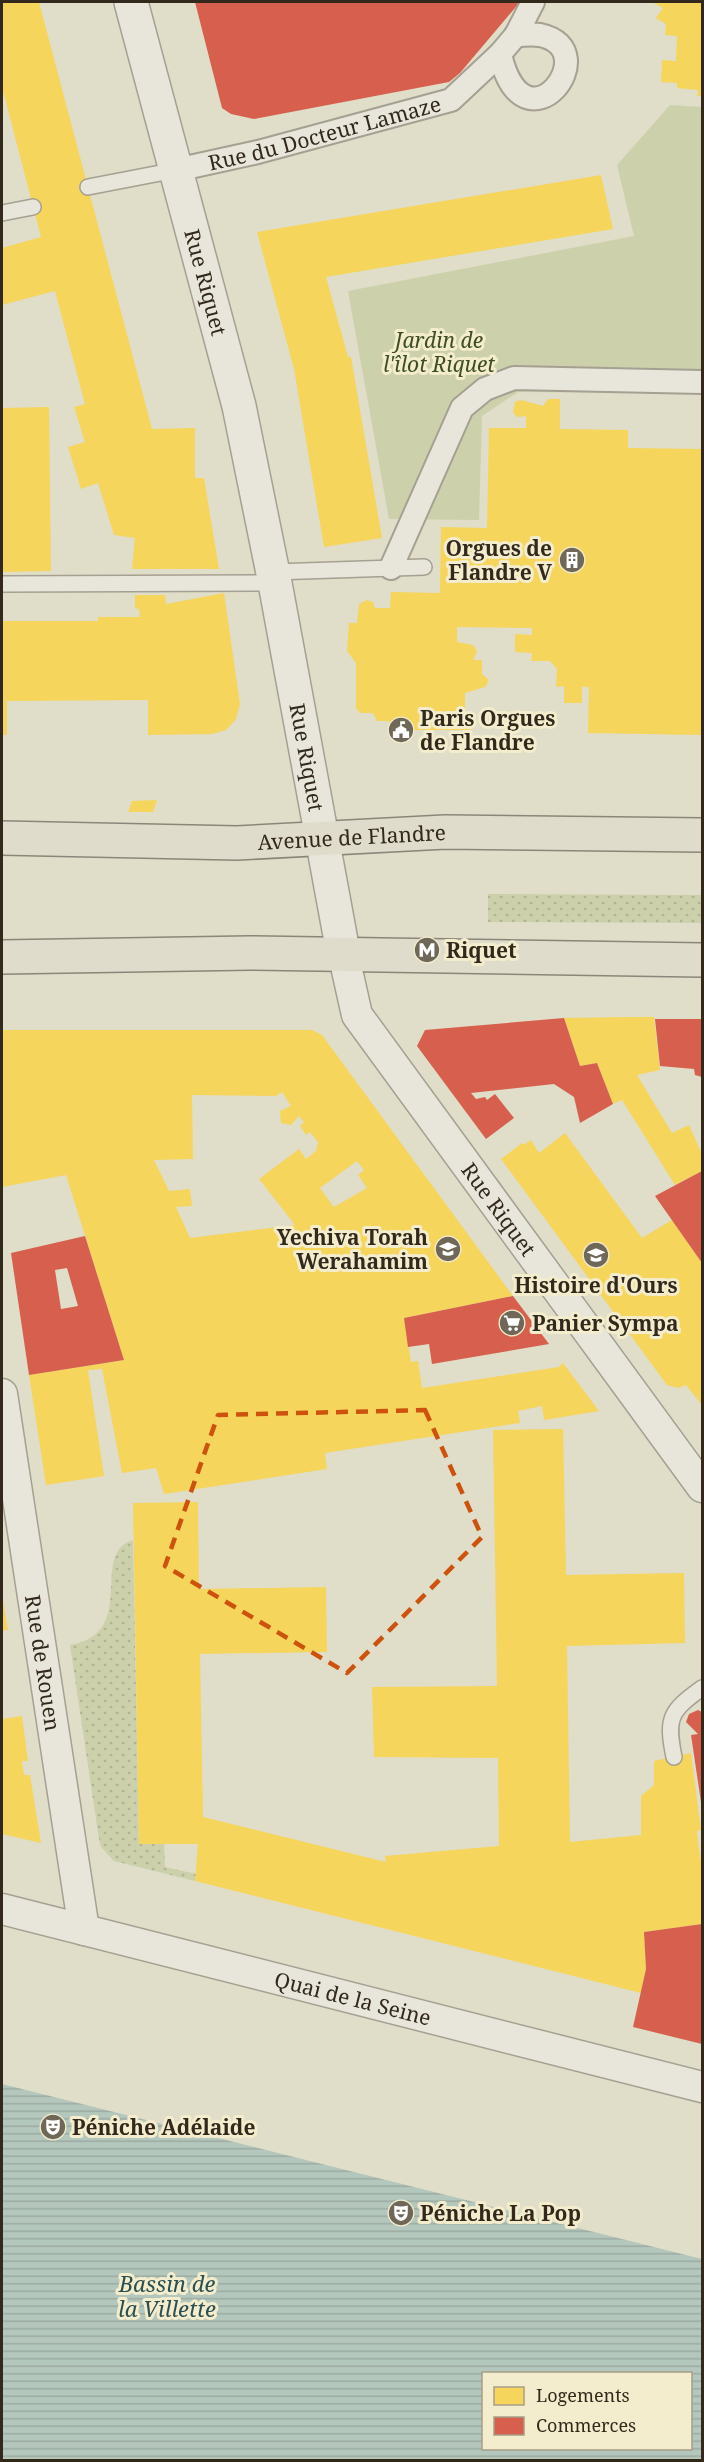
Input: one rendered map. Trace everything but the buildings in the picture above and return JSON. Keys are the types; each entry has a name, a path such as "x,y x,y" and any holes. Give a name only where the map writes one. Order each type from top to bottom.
{"main road":[{"name":"Avenue de Flandre","path":"2,838 237,843 446,832 702,835"},
{"path":"2,957 249,953 344,957 702,960"}],"street":[{"name":"Rue Riquet","path":"131,2 238,406 274,578 344,957 357,1015 702,1487"},
{"name":"Rue du Docteur Lamaze","path":"176,170 258,152 451,100 500,54 516,35 533,2"},
{"path":"500,54 510,84 525,96 546,96 562,83 566,63 557,45 539,35 516,35"},
{"path":"391,568 462,408 485,389 514,378 702,382"},
{"name":"Rue de Rouen","path":"2,1394 84,1930"},
{"name":"Quai de la Seine","path":"2,1909 702,2088"}],"lane":[{"path":"88,187 176,170"},
{"path":"2,213 33,207"},
{"path":"2,584 274,578 424,567"},
{"path":"674,1757 669,1733 671,1718 681,1704 702,1688"}],"highlighted area":[{"path":"425,1410 482,1537 347,1673 165,1566 218,1415"}],"green space":[{"name":"Jardin de l'îlot Riquet","path":"670,105 702,107 702,393 518,392 482,416 479,520 389,519 348,291 634,236 617,165"},
{"path":"488,894 702,895 702,923 488,922"},
{"path":"133,1540 139,1844 164,1844 165,1867 196,1874 195,1881 114,1861 101,1847 99,1839 70,1645 91,1638 103,1625 109,1610 114,1560 120,1548"}],"water":[{"name":"Bassin de la Villette","path":"2,2084 702,2259 702,2460 2,2460"}],"place":[{"name":"Orgues de Flandre V","path":"572,560"},
{"name":"Paris Orgues de Flandre","path":"401,730"},
{"name":"Riquet","path":"427,950"},
{"name":"Yechiva Torah Werahamim","path":"448,1249"},
{"name":"Histoire d'Ours","path":"596,1255"},
{"name":"Panier Sympa","path":"512,1323"},
{"name":"Péniche Adélaide","path":"53,2127"},
{"name":"Péniche La Pop","path":"401,2213"}]}
